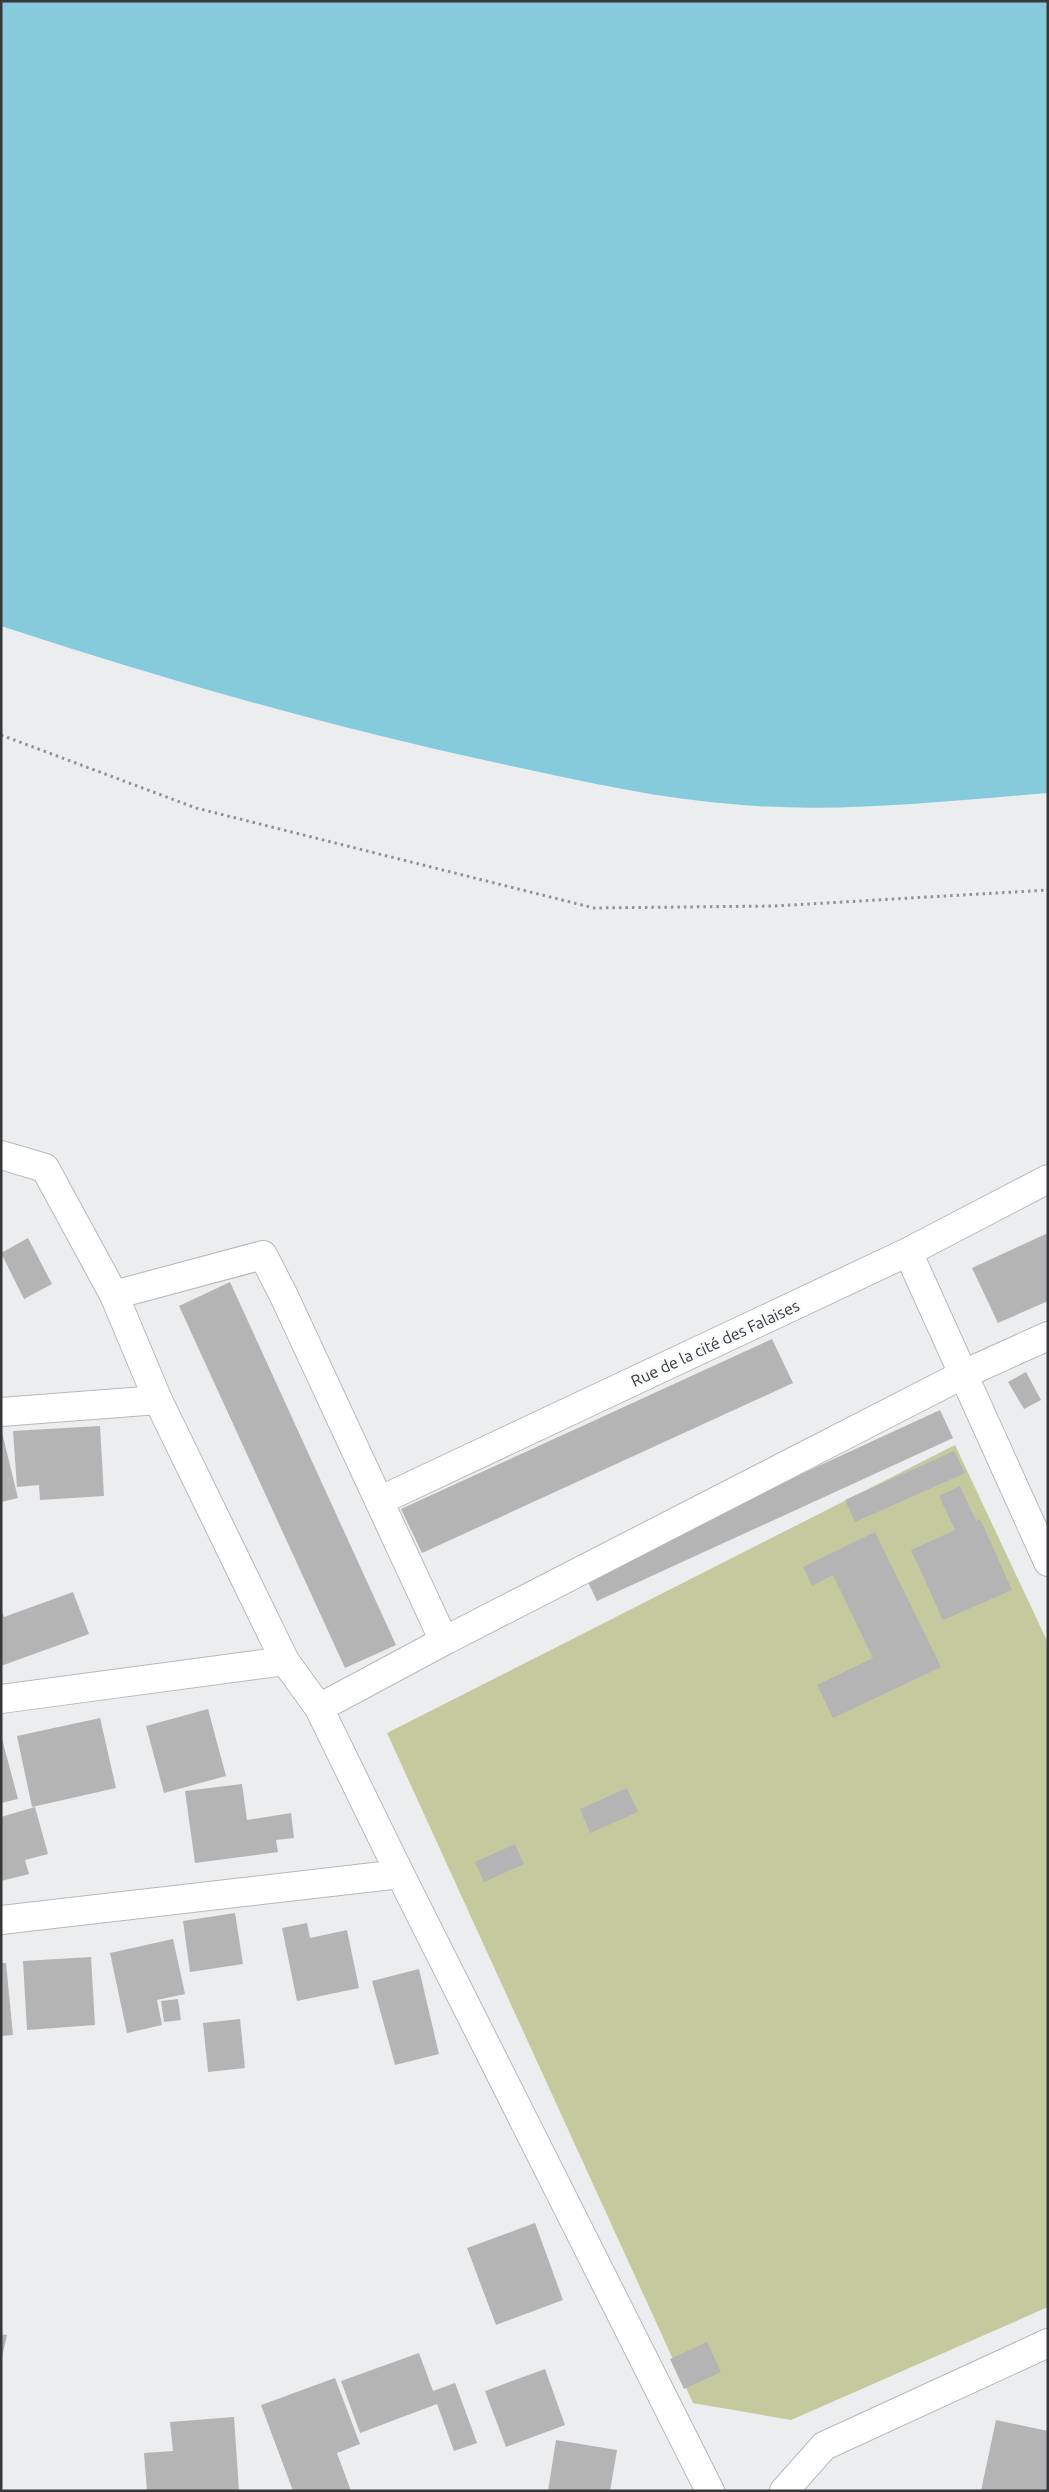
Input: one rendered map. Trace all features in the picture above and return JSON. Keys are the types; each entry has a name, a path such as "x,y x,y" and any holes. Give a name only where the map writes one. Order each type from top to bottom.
{"street":[{"path":"1,1155 45,1168 114,1295 158,1400 286,1661 319,1708 400,1874 710,2491"},
{"name":"Rue de la cité des Falaises","path":"379,1501 908,1252 1048,1179"},
{"path":"908,1252 1048,1562"},
{"path":"114,1295 263,1255 444,1641"},
{"path":"319,1708 444,1641 964,1374 1048,1336"},
{"path":"1,1412 158,1400"},
{"path":"1,1700 286,1661"},
{"path":"1,1920 400,1874"},
{"path":"784,2491 824,2446 1048,2343"}],"path":[{"path":"1,735 196,808 594,908 774,906 1048,890"}],"green space":[{"path":"955,1445 1048,1643 1048,2307 791,2420 693,2403 387,1733"}],"water":[{"path":"1,1 1048,1 1048,793 895,805 818,808 742,805 648,794 493,762 368,733 184,683 1,626"}],"building":[{"path":"1048,1233 1048,1301 998,1323 972,1268"},
{"path":"28,1238 52,1284 24,1299 1,1253"},
{"path":"230,1282 396,1645 345,1668 179,1306"},
{"path":"772,1339 793,1383 422,1553 401,1509"},
{"path":"1026,1372 1041,1400 1024,1409 1008,1382"},
{"path":"940,1410 953,1438 597,1601 584,1574"},
{"path":"100,1426 104,1496 40,1500 39,1485 17,1487 13,1431"},
{"path":"1,1428 18,1498 1,1502"},
{"path":"954,1451 965,1473 855,1522 845,1500"},
{"path":"960,1486 976,1521 980,1519 1012,1590 943,1620 911,1550 955,1530 939,1496"},
{"path":"875,1532 941,1667 833,1718 817,1685 873,1658 833,1575 812,1586 803,1567"},
{"path":"73,1592 89,1634 1,1666 1,1610 4,1617"},
{"path":"208,1709 226,1776 164,1793 146,1726"},
{"path":"100,1718 116,1788 32,1807 17,1736"},
{"path":"1,1735 18,1799 1,1803"},
{"path":"242,1784 247,1820 291,1813 294,1838 276,1840 278,1852 195,1863 185,1791"},
{"path":"627,1788 638,1812 590,1833 580,1809"},
{"path":"35,1807 48,1854 25,1860 29,1874 1,1881 1,1817"},
{"path":"515,1844 524,1864 484,1882 475,1862"},
{"path":"235,1913 243,1964 190,1972 183,1921"},
{"path":"307,1923 310,1938 347,1930 359,1988 297,2001 282,1928"},
{"path":"173,1939 185,1994 157,2000 162,2025 127,2033 110,1953"},
{"path":"91,1957 95,2025 27,2030 23,1961"},
{"path":"1,1963 6,1963 13,2035 1,2036"},
{"path":"419,1969 439,2054 395,2065 372,1981"},
{"path":"178,1999 181,2020 164,2022 161,2001"},
{"path":"240,2019 245,2068 208,2072 203,2023"},
{"path":"535,2223 563,2300 496,2325 467,2248"},
{"path":"1,2334 7,2335 2,2357 1,2357"},
{"path":"707,2342 721,2372 684,2389 670,2359"},
{"path":"419,2353 433,2391 455,2383 477,2443 454,2451 437,2404 360,2433 341,2381"},
{"path":"545,2369 565,2425 506,2447 485,2391"},
{"path":"335,2378 360,2444 337,2453 351,2491 293,2491 261,2405"},
{"path":"234,2417 239,2491 147,2491 144,2453 173,2451 170,2422"},
{"path":"996,2420 1048,2431 1048,2491 981,2491"},
{"path":"556,2440 617,2450 610,2491 548,2491"}]}
